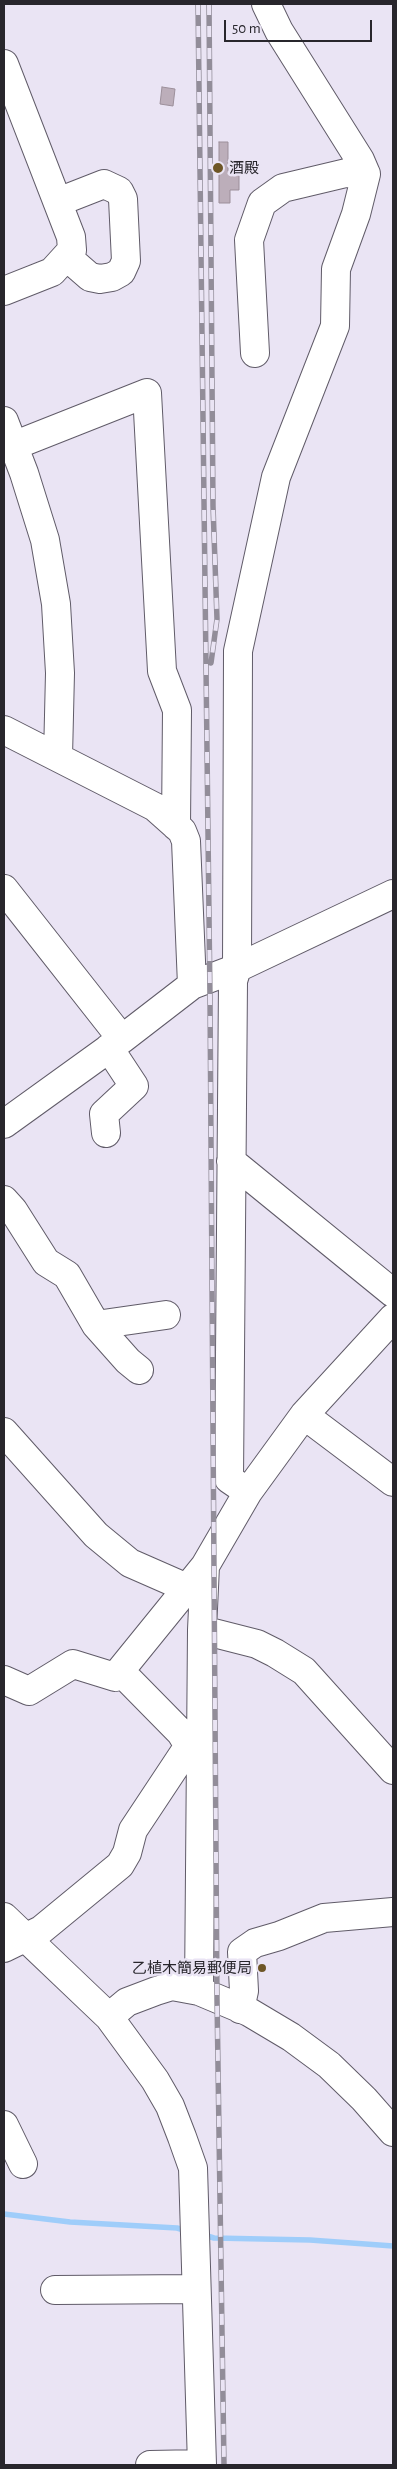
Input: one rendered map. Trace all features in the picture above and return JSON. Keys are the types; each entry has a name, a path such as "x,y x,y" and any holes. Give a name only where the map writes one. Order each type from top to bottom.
{"street":[{"path":"248,1492 229,1479 233,982 237,968 238,651 276,477 335,326 336,269 356,214 366,174 360,160 279,31 266,4"},
{"path":"4,64 71,237 72,250 52,272 4,291"},
{"path":"255,353 249,240 262,203 283,188 346,173 366,174"},
{"path":"58,202 104,184 112,186 119,191 123,198 126,261 121,272 100,280 90,277 67,257"},
{"path":"58,757 60,673 56,604 45,540 8,434 147,393 162,671 177,710 176,826"},
{"path":"4,730 155,807 182,831 186,841 192,985"},
{"path":"4,889 116,1044 134,1086 104,1114 106,1133"},
{"path":"4,1124 116,1044 192,985 237,968 393,894"},
{"path":"232,1160 393,1293"},
{"path":"4,1200 13,1210 46,1262 67,1275 96,1325 128,1361 139,1370"},
{"path":"96,1325 166,1315"},
{"path":"4,1680 29,1691 73,1664 115,1677 205,1566 248,1492 304,1415 393,1318"},
{"path":"304,1415 393,1482"},
{"path":"4,1432 96,1535 136,1566 187,1588"},
{"path":"199,1991 194,1746 205,1566"},
{"path":"202,1630 257,1644 276,1653 304,1672 393,1770"},
{"path":"120,1671 181,1733 187,1743 194,1746"},
{"path":"15,1943 41,1930 79,1901 120,1865 127,1853 133,1830 180,1761 194,1746"},
{"path":"240,2009 244,1991 242,1952 255,1943 279,1936 324,1918 393,1912"},
{"path":"4,1917 15,1943 109,2017 155,2080 170,2106 193,2168 202,2465 150,2465"},
{"path":"109,2017 127,2002 172,1986 199,1991 240,2009 291,2038 329,2065 364,2098 393,2132"},
{"path":"4,2125 23,2164"},
{"path":"54,2290 196,2288"}],"building":[{"path":"162,87 175,89 173,106 160,104"},
{"path":"219,142 228,142 228,171 239,171 239,190 230,190 230,203 219,203"}],"waterway":[{"path":"4,2214 70,2222 177,2228 187,2231"},
{"path":"204,2235 214,2238 310,2240 393,2246"}],"railway":[{"path":"198,4 210,998 217,1999 224,2465"},
{"path":"209,4 213,506 217,619 211,663"}],"place":[{"name":"酒殿","path":"218,168"},
{"name":"乙植木簡易郵便局","path":"262,1968"}]}
